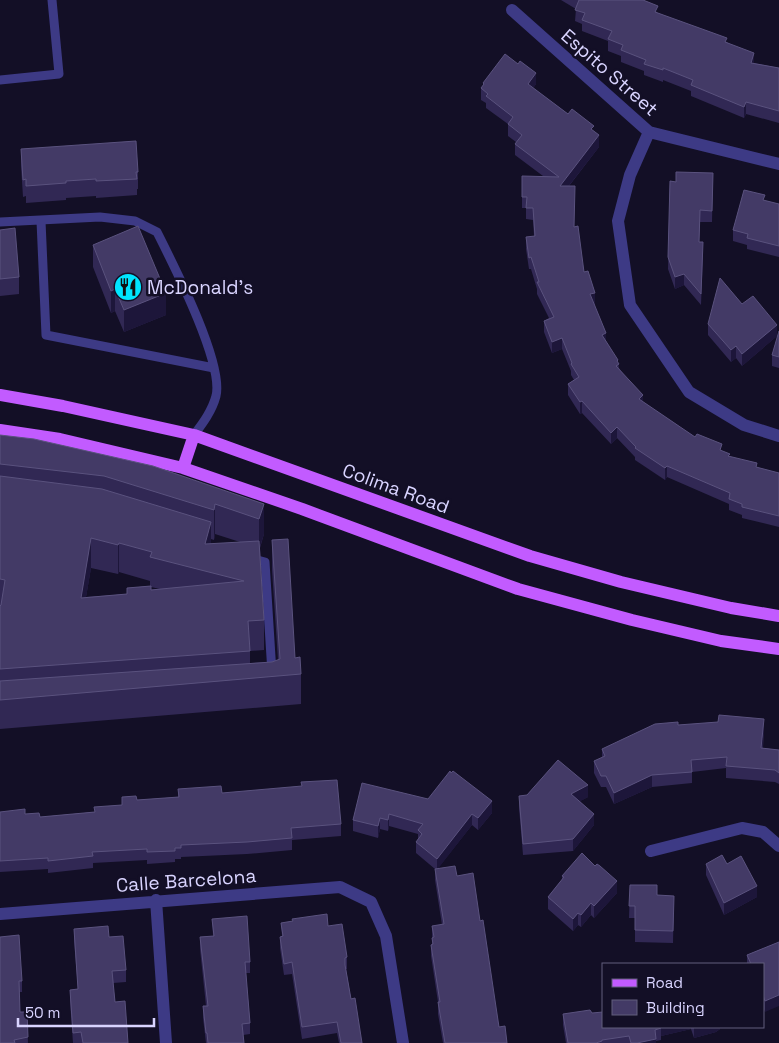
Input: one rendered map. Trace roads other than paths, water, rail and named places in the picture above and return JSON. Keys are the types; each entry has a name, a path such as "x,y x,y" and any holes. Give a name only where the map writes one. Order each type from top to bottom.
{"main road":[{"name":"Colima Road","path":"0,395 63,406 194,435 530,556 621,582 731,608 779,616"},
{"path":"0,430 60,439 182,468 293,506 518,589 632,620 721,641 779,649"},
{"path":"182,468 194,435"}],"street":[{"name":"Espito Street","path":"512,10 649,132 779,164"},
{"path":"649,132 630,175 618,221 630,304 689,392 744,425 779,436"},
{"path":"651,851 742,828 763,832 779,846"},
{"name":"Calle Barcelona","path":"0,914 156,900 340,887 371,902 386,936 403,1043"},
{"path":"156,900 166,1043"}],"lane":[{"path":"0,80 59,74 52,0"},
{"path":"0,222 100,217 135,221 158,232 203,331 217,383 216,394 210,413 194,435"},
{"path":"41,221 46,335 214,368"},
{"path":"236,554 265,562 272,685"}],"place":[{"name":"McDonald's","path":"128,287"}]}
